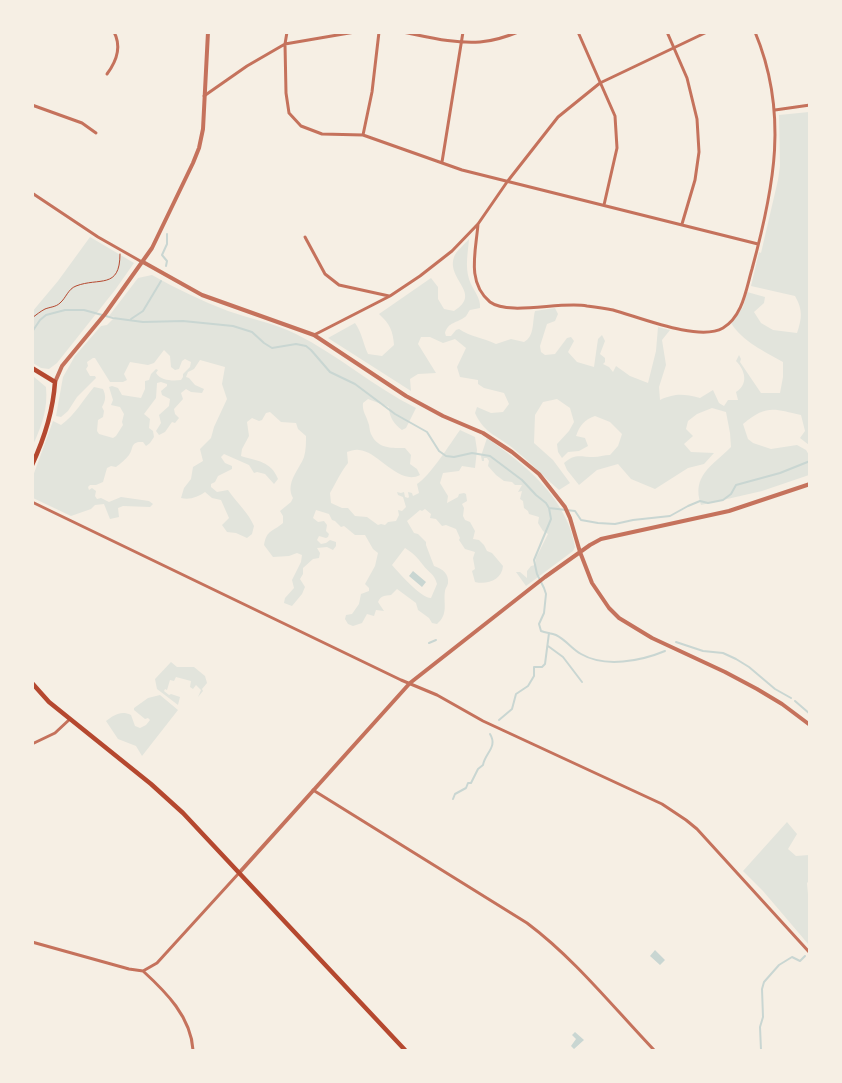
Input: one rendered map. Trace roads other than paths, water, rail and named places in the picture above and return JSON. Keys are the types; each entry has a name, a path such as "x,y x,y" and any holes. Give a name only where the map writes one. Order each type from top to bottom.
{"main road":[{"path":"32,368 55,382 50,420 32,465"},
{"path":"32,683 50,702 170,801 405,1050"}],"street":[{"path":"107,74 118,53 118,42 114,32"},
{"path":"55,382 62,366 104,315 143,262 164,224 196,155 202,129 208,32"},
{"path":"287,32 285,44 286,93 289,113 301,126 322,134 363,135 462,170 758,244"},
{"path":"204,96 247,66 285,44 355,32"},
{"path":"363,135 372,92 379,32"},
{"path":"403,32 462,42 481,42 503,38 518,32"},
{"path":"442,162 463,32"},
{"path":"578,32 615,116 617,148 604,205"},
{"path":"667,32 688,78 697,119 699,152 695,180 682,224"},
{"path":"314,335 390,296 452,251 478,224 507,182 558,117 600,83 707,32"},
{"path":"478,224 474,278 491,302 503,307 519,309 553,305 583,305 613,310 694,332 712,332 723,328 735,316 742,305 772,184 776,149 775,110 765,56 756,32"},
{"path":"32,105 82,123 96,133"},
{"path":"775,110 810,105"},
{"path":"32,193 120,249 202,295 314,335 406,396 442,416 483,434 512,452 539,474 565,506 592,584 609,608 619,618 652,638 757,689 810,724"},
{"path":"305,237 325,274 339,285 390,296"},
{"path":"143,971 157,963 410,683 545,577 590,545 601,540 729,511 810,484"},
{"path":"32,502 303,631 401,680 447,700 484,721 674,811 697,830 810,954"},
{"path":"32,744 56,733 70,719"},
{"path":"313,790 545,936 654,1050"},
{"path":"32,942 129,969 143,971 165,990 179,1010 193,1040 193,1050"}],"waterway":[{"path":"166,266 167,261 162,255 167,244 167,234"},
{"path":"131,319 143,311 161,281"},
{"path":"32,332 46,315 65,310 84,310 113,318 143,322 183,321 233,326 252,332 272,348 296,344 306,346 330,372 355,384 395,414 427,432 439,451 446,456 454,457 472,453 490,456 522,480 546,503 551,519 534,560 537,574 546,594 544,613 539,624 541,631 556,635 581,654 601,661 634,660 665,651"},
{"path":"549,508 575,511 581,520 598,523 615,524 670,516 700,501 708,503 723,500 731,494 736,485 780,473 810,461"},
{"path":"499,720 512,709 516,694 528,686 534,676 534,667 542,667 545,664 549,633"},
{"path":"429,643 436,640"},
{"path":"676,642 703,651 723,653 736,659 749,667 775,689 791,698"},
{"path":"548,646 563,657 582,682"},
{"path":"795,701 810,714"},
{"path":"453,799 455,794 466,788 468,783 471,783 478,769 483,765 493,743 490,734"},
{"path":"761,1050 760,1027 763,1017 762,989 764,982 779,965 792,957 800,961 805,956"}]}
